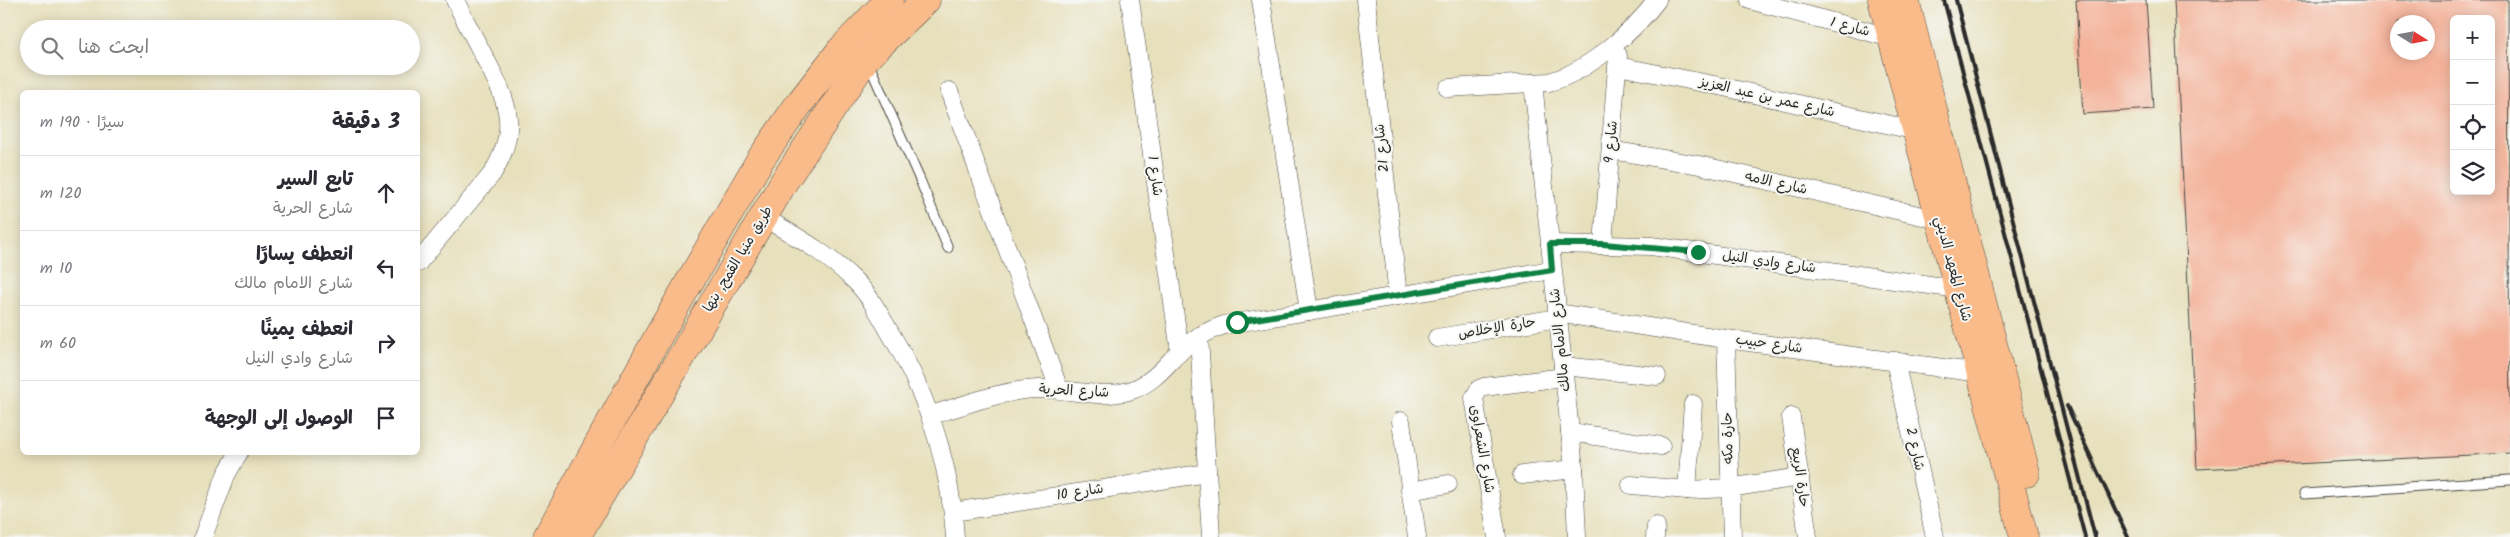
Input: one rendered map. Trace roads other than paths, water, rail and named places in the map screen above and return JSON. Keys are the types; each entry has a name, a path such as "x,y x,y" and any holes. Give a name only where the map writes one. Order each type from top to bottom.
{"main road":[{"path":"547,537 660,333 760,160 799,104 841,50 889,0"},
{"name":"طريق منيا القمح, بنها","path":"576,537 785,180 866,58 926,0"},
{"name":"شارع المعهد الديني","path":"1882,0 2024,537"},
{"name":"شارع المعهد الديني","path":"1905,0 2043,537"},
{"path":"760,160 785,180"}],"street":[{"path":"420,261 492,174 506,144 509,128 504,95 454,0"},
{"name":"شارع 1","path":"1130,0 1180,352"},
{"path":"1261,0 1309,311"},
{"name":"شارع 21","path":"1366,0 1398,296"},
{"path":"1448,88 1549,82 1568,76 1619,40 1634,27 1657,0"},
{"name":"شارع 1","path":"1750,0 1892,38"},
{"name":"شارع 9","path":"1603,244 1619,40"},
{"name":"شارع عمر بن عبد العزيز","path":"1618,66 1724,86 1916,131"},
{"name":"شارع الامام مالك","path":"1533,83 1574,470 1577,537"},
{"path":"948,91 1058,389"},
{"name":"شارع الامه","path":"1611,150 1699,165 1940,220"},
{"path":"762,217 822,252 858,284 907,360 931,415 948,474 955,537"},
{"name":"شارع وادي النيل","path":"1550,244 1603,244 1698,252 1958,290"},
{"name":"شارع الحرية","path":"931,415 1017,390 1058,389 1108,394 1132,390 1154,378 1199,336 1224,325 1552,270"},
{"name":"حارة الإخلاص","path":"1437,338 1558,315"},
{"name":"شارع حبيب","path":"1558,315 1980,372"},
{"path":"1199,336 1211,537"},
{"name":"حارة مكه","path":"1726,339 1729,488 1732,537"},
{"name":"شارع 2","path":"1895,361 1935,537"},
{"path":"1564,371 1657,376"},
{"name":"شارع الشعراوى","path":"1497,537 1474,398 1475,393 1484,387 1564,371"},
{"path":"1686,490 1693,404"},
{"name":"حارة الربيع","path":"1791,417 1808,537"},
{"path":"1401,421 1417,537"},
{"path":"1570,432 1661,446"},
{"path":"203,537 226,475 237,455"},
{"path":"1522,475 1574,470"},
{"name":"شارع 10","path":"953,512 1207,473"},
{"path":"1631,485 1686,490 1729,488 1800,477"},
{"path":"1410,491 1448,484"}],"lane":[{"path":"866,58 948,248"},
{"path":"2304,494 2510,480"}],"railway":[{"path":"1944,0 2085,537"},
{"path":"1956,0 2095,537"},
{"path":"2067,406 2128,537"}]}
